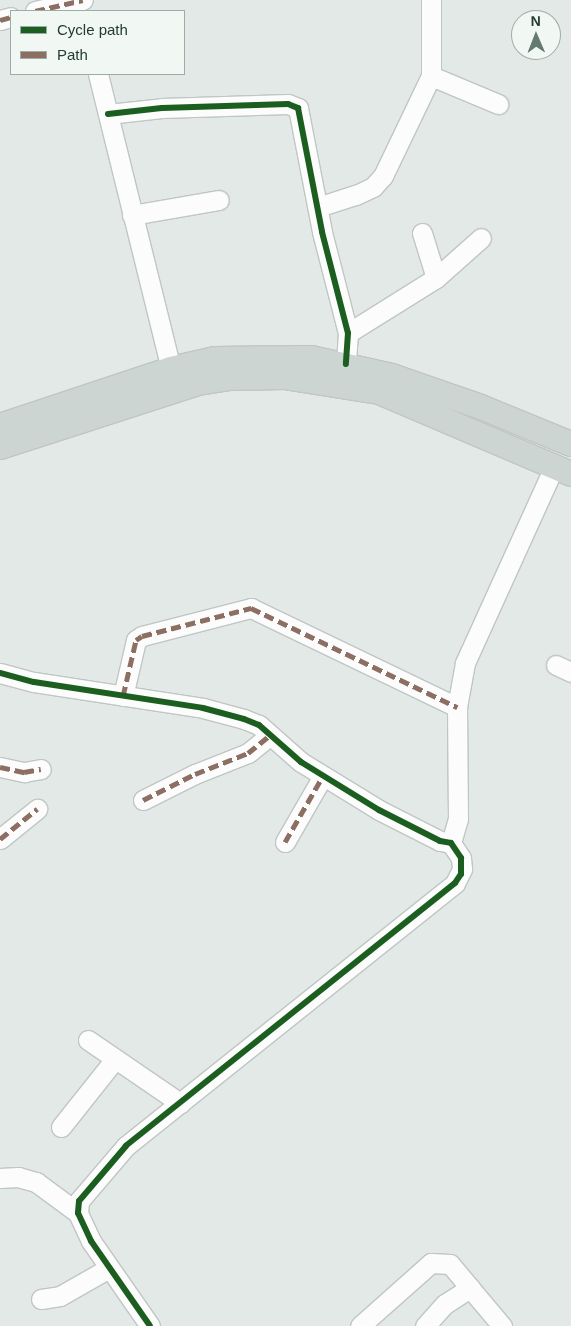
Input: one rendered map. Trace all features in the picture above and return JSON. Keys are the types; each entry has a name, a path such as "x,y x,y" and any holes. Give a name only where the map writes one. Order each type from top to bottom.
{"main road":[{"path":"2,436 34,425 171,369 215,359 259,357 311,358 346,364 392,376 481,407 571,444"},
{"path":"34,425 198,383 229,378 284,377 379,392 562,470"}],"street":[{"path":"40,10 82,0"},
{"path":"318,207 356,195 373,187 383,176 431,76 432,0"},
{"path":"98,75 171,369"},
{"path":"431,76 498,104"},
{"path":"108,114 162,108 295,106 298,108 318,207 348,333 346,364"},
{"path":"132,215 219,200"},
{"path":"422,233 436,278"},
{"path":"348,333 436,278 480,238"},
{"path":"451,843 458,820 457,707 468,651 534,514 562,470"},
{"path":"123,696 136,640 142,636 251,608 457,707"},
{"path":"0,672 34,682 230,714 259,725 269,736 323,776 379,810 440,841 451,843 461,858 462,870 455,883 120,1152 79,1201 78,1213"},
{"path":"143,800 248,753 269,736"},
{"path":"0,767 24,772 41,769"},
{"path":"285,842 323,776"},
{"path":"0,839 37,809"},
{"path":"88,1040 180,1103"},
{"path":"61,1127 115,1059"},
{"path":"0,1178 18,1177 36,1182 78,1213 109,1268 150,1326"},
{"path":"360,1326 431,1263 450,1264 502,1326"},
{"path":"41,1299 60,1296 109,1268"},
{"path":"425,1326 445,1304 470,1288"}],"marked path":[{"path":"39,10 83,0"},
{"path":"0,20 10,17"},
{"path":"123,696 136,640 142,636 251,608 457,707"},
{"path":"143,800 195,774 248,753 269,736"},
{"path":"0,767 24,772 41,769"},
{"path":"285,842 323,776"},
{"path":"0,839 37,809"}],"cycle path":[{"path":"108,114 162,108 288,104 298,108 322,232 348,333 346,364"},
{"path":"0,673 34,682 203,708 259,725 301,762 379,810 440,841 451,843 461,858 461,874 455,883 126,1146 79,1201 78,1213 91,1241 150,1326"}]}
